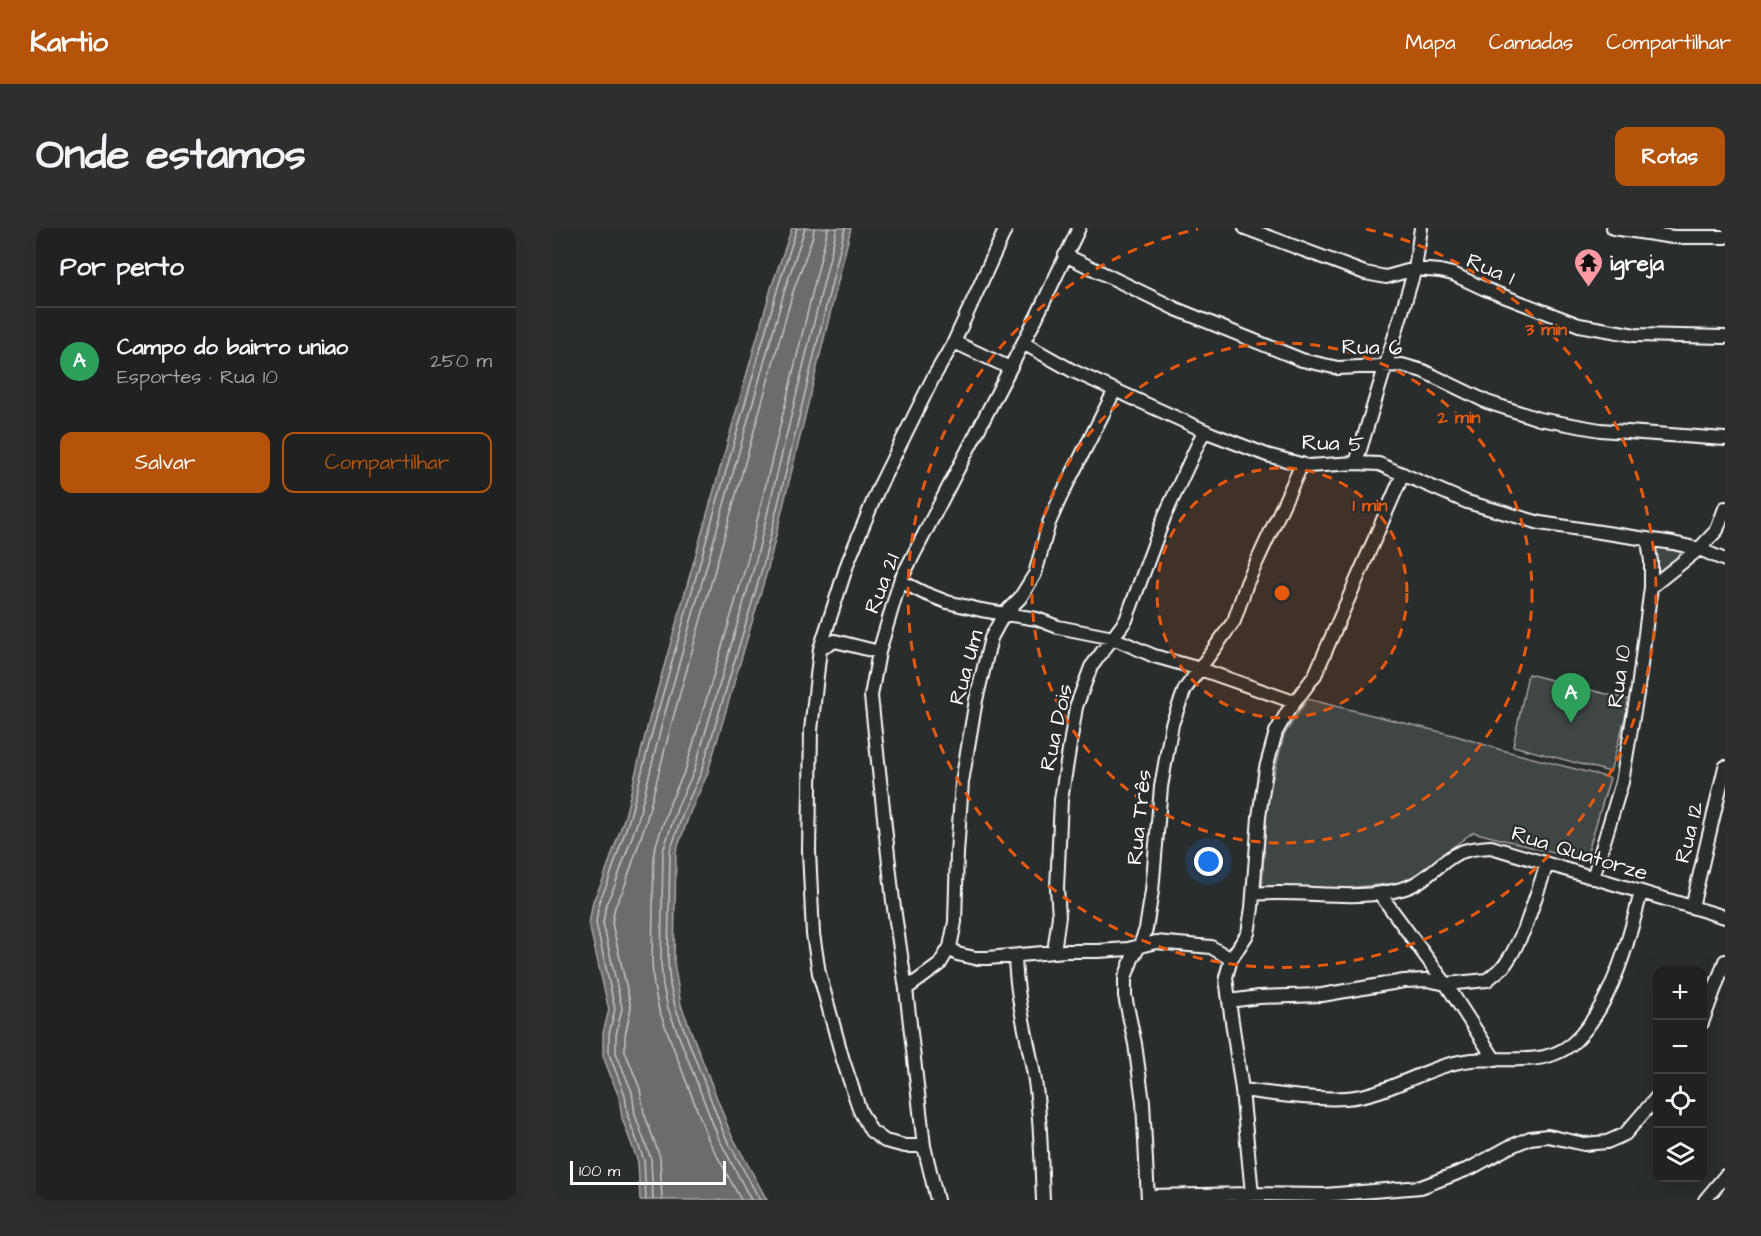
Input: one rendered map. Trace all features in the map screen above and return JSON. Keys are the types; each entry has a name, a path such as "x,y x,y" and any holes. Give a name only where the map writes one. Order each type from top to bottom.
{"street":[{"path":"924,1146 905,1146 885,1141 871,1131 861,1111 843,1060 819,973 813,934 809,851 812,791 811,730 820,649 848,562 879,487 933,378 954,342 1006,228"},
{"name":"Rua 21","path":"937,1200 924,1146 906,988 890,878 871,696 879,652 900,580 1023,343 1079,228"},
{"name":"Rua 1","path":"1245,228 1365,273 1386,277 1415,269 1453,274 1485,289 1579,325 1635,335 1725,337"},
{"path":"1356,463 1415,269 1421,228"},
{"path":"1613,228 1673,237 1725,237"},
{"name":"Rua 6","path":"1065,255 1176,309 1302,360 1338,368 1402,365 1423,371 1487,402 1539,419 1600,430 1725,439"},
{"path":"954,342 1010,368"},
{"name":"Rua 5","path":"1023,343 1073,371 1204,431 1267,455 1308,466 1379,464 1467,502 1539,523 1700,549 1725,560"},
{"name":"Rua Um","path":"950,947 955,922 962,782 976,700 991,638 1004,614 1020,598 1035,574 1049,523 1115,390"},
{"name":"Rua Dois","path":"1054,952 1059,916 1061,800 1076,708 1091,667 1126,620 1166,515 1204,431"},
{"name":"Rua Três","path":"1148,1198 1143,1102 1135,1044 1125,996 1125,978 1146,929 1152,891 1161,788 1172,724 1185,689 1234,621 1247,583 1302,464"},
{"path":"1252,1194 1242,1090 1226,977 1231,959 1248,933 1266,768 1276,732 1294,702 1315,675 1403,474"},
{"path":"1651,587 1700,549 1718,530 1725,508"},
{"name":"Rua 10","path":"1593,878 1622,782 1638,688 1651,587 1648,540"},
{"path":"900,580 947,602 1037,619 1058,627 1113,638 1154,656 1200,669 1294,702"},
{"path":"820,649 835,641 879,652"},
{"name":"Rua 12","path":"1692,907 1725,767"},
{"name":"Rua Quatorze","path":"1253,894 1274,892 1335,895 1380,894 1408,888 1452,856 1467,850 1491,847 1725,917"},
{"path":"1229,1001 1259,997 1322,995 1404,981 1446,984 1488,980 1504,966 1525,927 1547,864"},
{"path":"1242,1090 1283,1095 1346,1098 1373,1093 1471,1060 1530,1059 1557,1054 1579,1037 1598,1009 1617,972 1630,936 1641,892"},
{"path":"1380,894 1446,984 1495,1060"},
{"path":"906,988 939,965 950,947 957,954 975,958 1128,949 1156,942 1211,947 1231,959"},
{"path":"1015,956 1015,975 1034,1078 1041,1148 1043,1200"},
{"path":"1703,1020 1725,961"},
{"path":"1148,1198 1252,1194 1325,1195 1421,1187 1471,1168 1530,1138 1548,1136 1584,1144 1606,1142 1625,1134 1653,1102"},
{"path":"1706,1200 1725,1176"},
{"path":"1421,1187 1426,1200"}],"shaded area":[{"path":"1650,542 1693,551 1654,582"},
{"path":"1528,674 1630,700 1610,772 1513,746"},
{"path":"1307,699 1457,736 1610,778 1585,861 1473,832 1407,882 1338,889 1262,886 1267,801 1284,735"}],"water":[{"path":"792,228 851,228 768,568 707,775 676,852 674,962 681,1005 730,1132 767,1200 640,1200 638,1162 622,1118 619,1097 603,1056 603,1033 609,1010 589,924 593,901 603,880 625,816 650,716 772,285"}],"place":[{"name":"igreja","path":"1589,288"},
{"name":"Campo do bairro uniao","path":"1571,723"}]}
